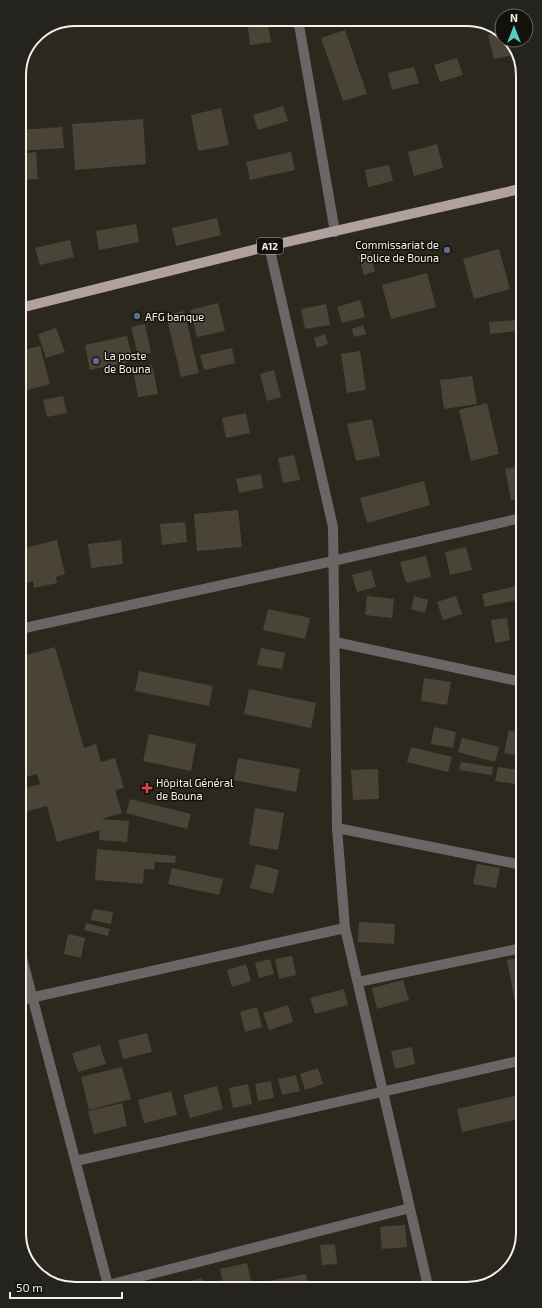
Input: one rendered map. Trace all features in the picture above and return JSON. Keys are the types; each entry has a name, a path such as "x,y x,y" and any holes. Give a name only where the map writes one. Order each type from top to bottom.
{"main road":[{"name":"A12","path":"26,307 269,246 335,232 516,189"}],"street":[{"path":"299,26 335,232"},
{"path":"269,246 333,526 337,828 345,928 427,1282"},
{"path":"26,628 333,561 516,519"},
{"path":"335,642 516,681"},
{"path":"337,828 516,864"},
{"path":"26,999 345,928"},
{"path":"358,982 516,949"},
{"path":"26,971 108,1282"},
{"path":"76,1161 383,1093 516,1062"},
{"path":"128,1282 410,1208"}],"building":[{"path":"248,26 268,26 271,42 250,45"},
{"path":"345,30 367,94 343,101 321,38"},
{"path":"493,34 494,48 508,48 512,55 494,59 488,35"},
{"path":"457,58 463,75 440,82 434,65"},
{"path":"414,67 419,83 392,90 388,73"},
{"path":"283,106 288,121 258,130 253,115"},
{"path":"221,108 229,145 198,151 191,115"},
{"path":"143,119 146,164 75,170 72,124"},
{"path":"62,127 64,148 26,151 26,130"},
{"path":"437,144 443,168 414,176 408,152"},
{"path":"36,152 38,179 26,180 26,153"},
{"path":"291,152 295,170 250,180 246,162"},
{"path":"389,165 393,181 368,187 365,170"},
{"path":"217,218 221,235 176,246 172,228"},
{"path":"136,224 139,242 99,250 96,231"},
{"path":"70,240 74,257 40,265 35,248"},
{"path":"499,249 510,289 474,299 463,259"},
{"path":"369,253 375,271 364,275 358,256"},
{"path":"427,273 436,307 391,319 382,285"},
{"path":"360,300 365,317 342,323 337,307"},
{"path":"218,303 225,331 197,337 190,310"},
{"path":"326,304 330,325 305,329 301,309"},
{"path":"184,311 199,373 181,377 166,315"},
{"path":"516,320 516,331 490,334 489,322"},
{"path":"145,324 151,353 138,355 131,327"},
{"path":"363,325 366,334 354,337 352,329"},
{"path":"56,328 65,352 46,358 38,334"},
{"path":"325,334 328,344 317,348 314,338"},
{"path":"127,336 133,361 90,370 85,345"},
{"path":"40,346 50,384 26,390 26,350"},
{"path":"232,348 235,363 204,370 200,355"},
{"path":"360,351 366,390 347,393 341,354"},
{"path":"152,365 158,394 138,397 133,369"},
{"path":"274,370 281,397 267,401 260,374"},
{"path":"472,376 477,404 444,409 440,380"},
{"path":"63,396 67,413 47,417 43,400"},
{"path":"487,403 499,454 471,461 459,410"},
{"path":"246,413 250,433 226,438 222,418"},
{"path":"372,419 380,456 356,461 347,424"},
{"path":"294,455 300,480 283,483 278,458"},
{"path":"516,467 516,499 511,500 505,469"},
{"path":"261,474 263,488 239,493 236,479"},
{"path":"424,481 430,505 367,523 360,498"},
{"path":"238,510 242,547 197,551 194,514"},
{"path":"185,522 187,542 162,545 160,524"},
{"path":"57,540 65,574 56,577 57,583 34,588 33,581 26,583 26,548"},
{"path":"121,540 123,564 91,568 88,544"},
{"path":"466,547 472,570 450,575 445,552"},
{"path":"426,556 431,577 406,583 400,562"},
{"path":"371,570 376,587 357,592 352,575"},
{"path":"516,586 516,600 485,607 482,594"},
{"path":"367,596 394,599 392,618 365,615"},
{"path":"414,596 428,600 425,613 411,609"},
{"path":"456,596 462,614 443,620 437,602"},
{"path":"268,609 310,618 305,639 263,630"},
{"path":"507,618 510,640 495,643 491,620"},
{"path":"55,647 84,748 96,744 101,762 115,758 124,788 115,790 122,813 101,819 129,821 127,842 99,840 100,830 57,842 47,806 26,812 26,788 40,784 37,774 26,777 26,655"},
{"path":"261,648 285,653 282,669 257,665"},
{"path":"139,671 213,686 209,706 135,691"},
{"path":"424,678 451,682 447,705 421,701"},
{"path":"249,689 316,703 311,728 244,714"},
{"path":"434,727 456,732 453,748 431,744"},
{"path":"509,730 516,732 515,755 504,753"},
{"path":"149,734 196,744 191,771 143,761"},
{"path":"462,738 499,747 495,762 458,752"},
{"path":"411,747 452,757 448,772 407,762"},
{"path":"238,758 300,769 296,792 234,780"},
{"path":"461,762 493,767 492,775 459,770"},
{"path":"498,767 516,770 516,784 495,781"},
{"path":"378,769 379,799 353,800 351,770"},
{"path":"130,799 191,814 187,829 126,813"},
{"path":"255,808 284,813 278,850 249,845"},
{"path":"97,849 176,856 175,863 155,862 154,870 144,869 143,884 95,880"},
{"path":"256,864 279,870 273,894 250,888"},
{"path":"477,864 500,868 496,888 473,884"},
{"path":"172,868 223,879 219,895 168,884"},
{"path":"93,909 113,912 111,924 91,920"},
{"path":"359,922 395,924 394,944 358,942"},
{"path":"86,923 110,929 108,936 84,930"},
{"path":"68,934 85,938 81,958 64,954"},
{"path":"292,956 296,975 279,979 275,959"},
{"path":"270,959 274,974 259,978 255,963"},
{"path":"516,959 516,1008 507,960"},
{"path":"246,964 251,981 232,987 227,970"},
{"path":"403,980 409,1000 377,1009 372,988"},
{"path":"344,989 348,1005 315,1014 310,998"},
{"path":"288,1005 293,1022 269,1030 263,1013"},
{"path":"257,1007 262,1027 245,1032 240,1012"},
{"path":"147,1033 152,1052 123,1059 118,1040"},
{"path":"100,1045 106,1064 78,1072 72,1053"},
{"path":"412,1047 415,1064 395,1069 391,1051"},
{"path":"122,1067 131,1099 89,1110 81,1077"},
{"path":"318,1068 323,1084 305,1090 300,1074"},
{"path":"296,1075 300,1091 282,1095 278,1079"},
{"path":"271,1081 274,1098 258,1101 255,1084"},
{"path":"248,1084 252,1104 233,1108 229,1088"},
{"path":"217,1086 223,1109 190,1118 183,1095"},
{"path":"171,1091 177,1115 144,1123 138,1100"},
{"path":"516,1096 516,1120 462,1132 457,1109"},
{"path":"122,1103 127,1126 94,1134 88,1111"},
{"path":"405,1225 407,1247 382,1249 380,1227"},
{"path":"335,1244 337,1264 322,1265 320,1245"},
{"path":"247,1263 251,1281 223,1282 220,1269"},
{"path":"306,1274 308,1282 269,1282"},
{"path":"202,1278 203,1282 187,1282"}],"place":[{"name":"Commissariat de Police de Bouna","path":"447,250"},
{"name":"AFG banque","path":"137,316"},
{"name":"La poste de Bouna","path":"96,361"},
{"name":"Hôpital Général de Bouna","path":"147,788"}]}
